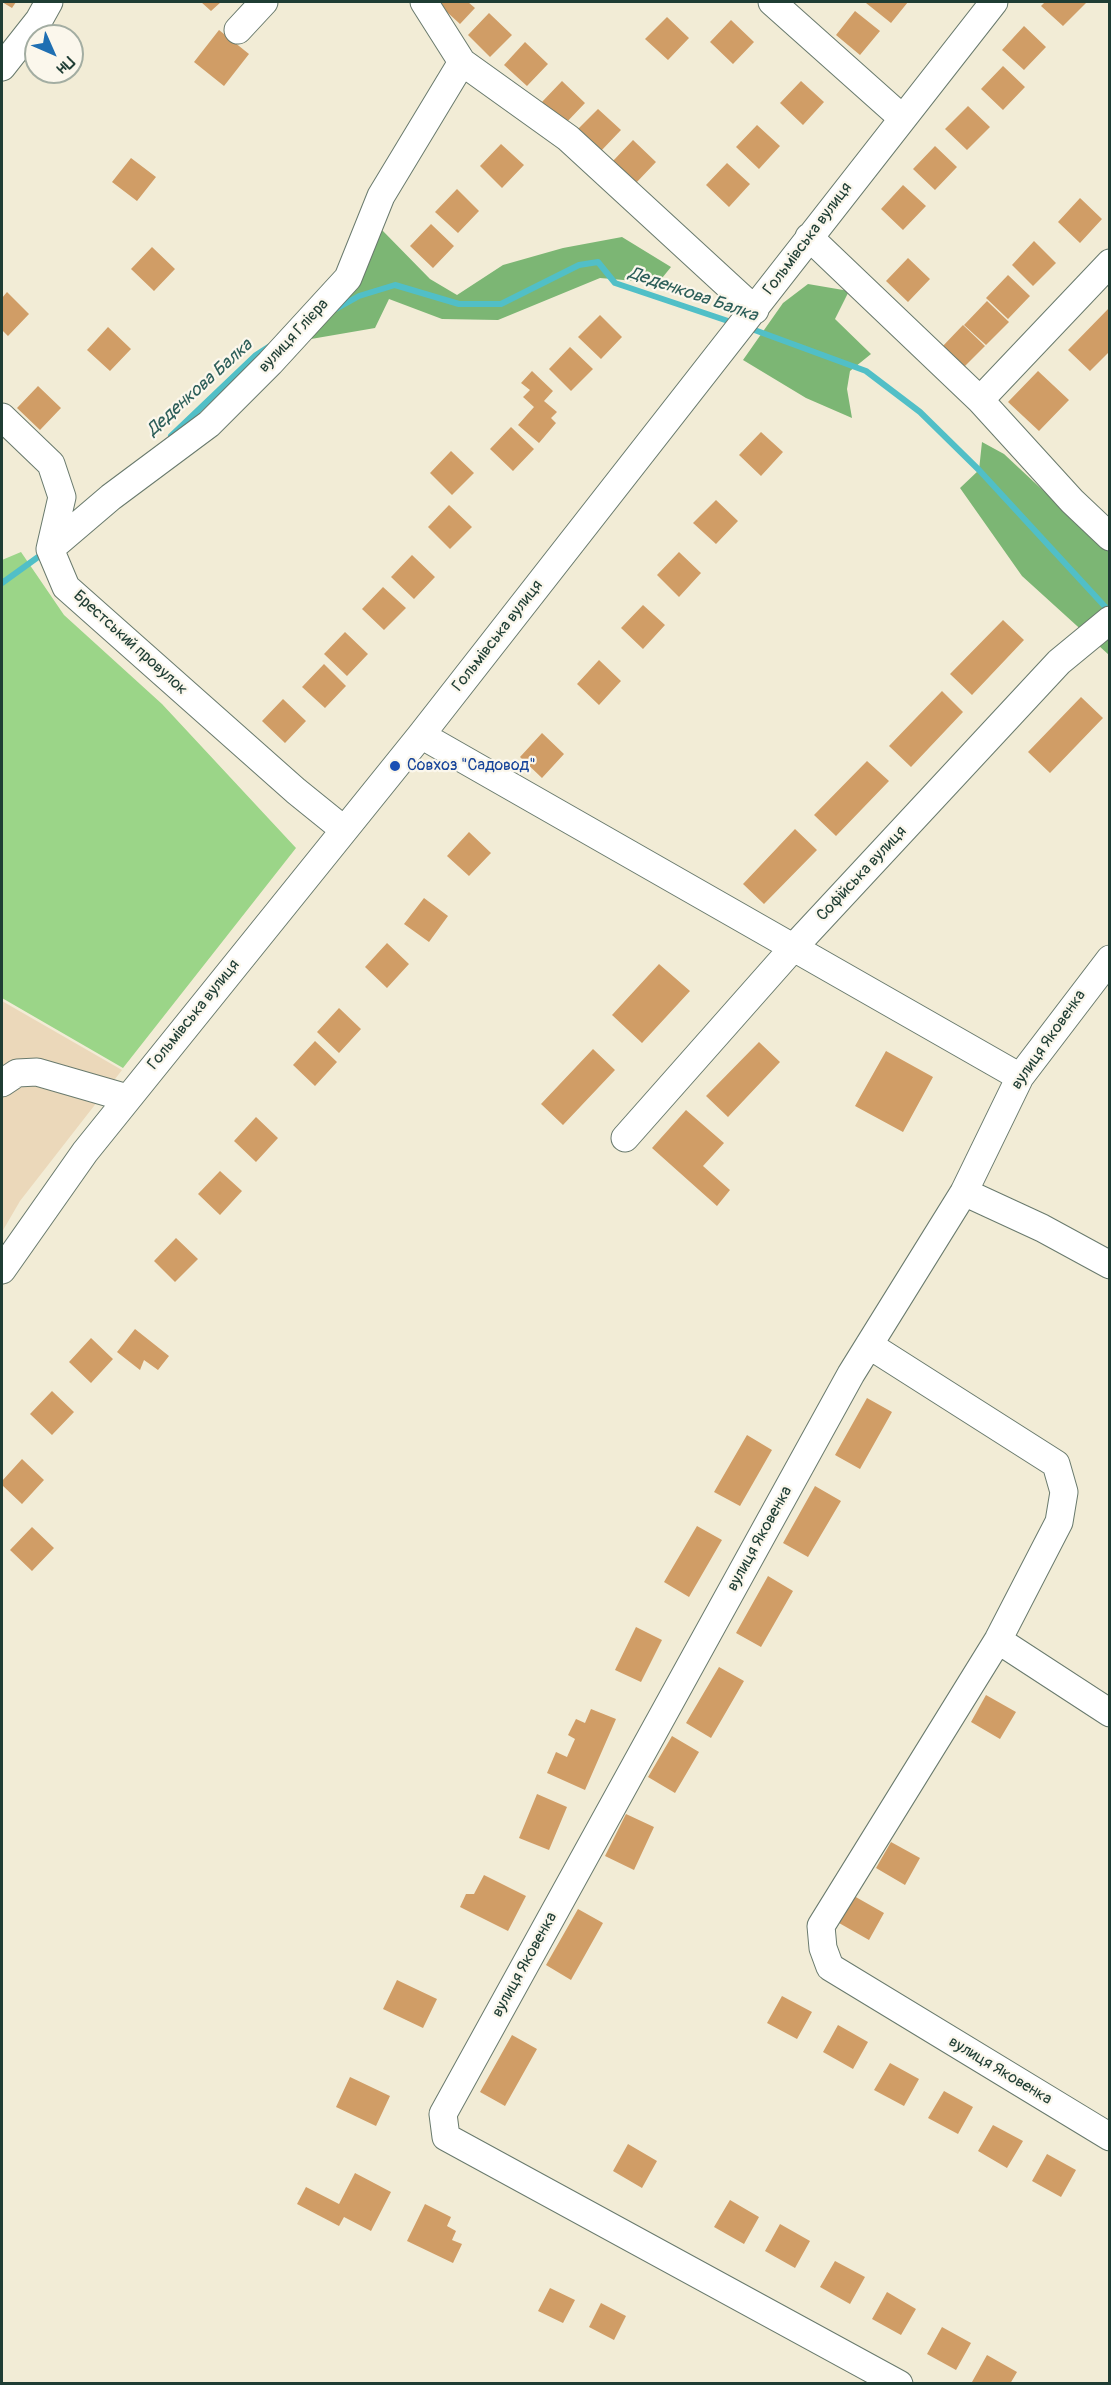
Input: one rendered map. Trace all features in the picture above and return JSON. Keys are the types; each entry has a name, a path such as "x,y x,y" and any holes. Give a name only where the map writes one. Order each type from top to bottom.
{"street":[{"path":"2,67 39,20 49,2"},
{"path":"238,30 264,2"},
{"path":"424,2 462,62 568,138 755,310"},
{"path":"772,2 901,117"},
{"name":"Гольмівська вулиця","path":"2,1270 78,1161 127,1098 421,735 755,310 901,117 994,2"},
{"name":"вулиця Глієра","path":"50,549 111,497 209,424 270,363 348,278 381,196 462,62"},
{"path":"809,237 980,400 1072,501 1110,537"},
{"path":"980,400 1110,263"},
{"path":"2,417 51,464 62,497 50,549"},
{"name":"Брестський провулок","path":"50,549 66,587 296,791 343,829"},
{"name":"Софійська вулиця","path":"625,1138 793,948 1059,662 1110,620"},
{"path":"421,735 1020,1077"},
{"name":"вулиця Яковенка","path":"899,2384 446,2137 442,2114 869,1345 964,1192 1020,1077 1110,958"},
{"path":"2,1083 17,1073 37,1072 127,1098"},
{"path":"964,1192 1042,1228 1110,1265"},
{"name":"вулиця Яковенка","path":"869,1345 1056,1464 1064,1492 1059,1522 998,1640 821,1926 823,1948 830,1967 1110,2137"},
{"path":"998,1640 1110,1713"}],"shaded area":[{"path":"2,1001 122,1070 20,1201 2,1232"}],"green space":[{"path":"381,229 430,279 457,295 503,265 563,248 622,237 671,267 658,283 600,278 498,320 442,319 389,299 375,328 311,339"},
{"path":"808,284 849,291 835,319 871,354 850,371 847,389 852,418 806,398 743,360 783,303"},
{"path":"982,442 1004,454 1109,552 1109,655 1022,576 960,488 979,470"},
{"path":"21,552 64,615 162,704 296,848 123,1068 2,998 2,560"}],"building":[{"path":"2,2 16,2 12,8"},
{"path":"201,2 221,2 211,11"},
{"path":"436,2 468,2 475,8 460,24"},
{"path":"908,2 891,23 866,3"},
{"path":"1045,2 1086,3 1063,26 1041,6"},
{"path":"855,11 880,31 860,55 836,35"},
{"path":"489,13 512,35 490,57 468,35"},
{"path":"667,17 689,38 668,60 645,39"},
{"path":"731,20 754,42 733,64 710,42"},
{"path":"1024,26 1046,47 1024,70 1002,50"},
{"path":"219,30 249,54 224,86 194,62"},
{"path":"525,42 548,64 527,86 504,65"},
{"path":"1003,66 1025,87 1003,110 981,89"},
{"path":"562,81 585,103 564,125 541,103"},
{"path":"801,81 824,102 803,125 780,103"},
{"path":"968,106 990,127 967,150 945,129"},
{"path":"598,109 621,130 600,152 577,130"},
{"path":"757,125 780,146 759,169 736,147"},
{"path":"633,140 656,162 635,184 612,162"},
{"path":"501,144 524,165 502,188 480,166"},
{"path":"935,146 957,167 935,190 913,169"},
{"path":"131,158 156,177 137,201 112,182"},
{"path":"727,163 750,184 729,207 706,185"},
{"path":"903,185 926,206 903,230 881,209"},
{"path":"457,189 479,211 458,233 435,212"},
{"path":"1080,198 1102,219 1080,243 1058,222"},
{"path":"431,224 454,246 433,268 410,246"},
{"path":"1034,241 1056,263 1033,286 1012,265"},
{"path":"152,247 175,269 154,291 131,269"},
{"path":"908,258 930,279 908,302 886,281"},
{"path":"1008,275 1030,296 1008,319 986,298"},
{"path":"7,292 29,314 8,336 2,330 2,298"},
{"path":"987,301 1009,322 986,345 964,325"},
{"path":"1110,307 1110,351 1090,371 1068,350"},
{"path":"600,315 622,337 601,359 578,337"},
{"path":"963,325 985,346 962,369 941,348"},
{"path":"108,327 131,349 110,371 87,350"},
{"path":"570,347 593,369 571,391 549,369"},
{"path":"532,371 553,391 544,401 557,412 551,418 556,423 539,443 518,425 534,407 523,397 530,390 521,383"},
{"path":"1038,371 1069,400 1039,431 1008,402"},
{"path":"38,386 61,408 40,430 17,408"},
{"path":"511,427 534,449 513,471 490,449"},
{"path":"761,432 783,452 761,476 739,455"},
{"path":"451,451 474,473 452,495 430,473"},
{"path":"716,500 738,521 716,544 693,523"},
{"path":"449,505 472,527 450,549 428,527"},
{"path":"679,552 701,573 679,597 657,575"},
{"path":"412,555 435,577 414,599 391,577"},
{"path":"383,587 406,608 384,630 362,609"},
{"path":"643,605 665,625 643,649 621,628"},
{"path":"1003,620 1024,640 972,695 950,674"},
{"path":"345,632 368,654 347,676 324,654"},
{"path":"599,660 621,681 599,705 577,684"},
{"path":"324,664 346,686 325,708 302,687"},
{"path":"942,691 963,712 911,767 889,746"},
{"path":"1081,697 1103,718 1050,773 1028,752"},
{"path":"283,699 306,721 285,743 262,721"},
{"path":"542,733 564,754 542,778 520,757"},
{"path":"867,761 889,781 836,836 814,815"},
{"path":"795,829 817,850 764,904 743,884"},
{"path":"469,832 491,853 469,876 447,856"},
{"path":"424,898 448,916 429,942 404,924"},
{"path":"387,943 409,964 387,988 365,967"},
{"path":"659,964 690,991 642,1043 612,1015"},
{"path":"339,1008 361,1029 339,1053 317,1032"},
{"path":"315,1041 337,1062 315,1086 293,1065"},
{"path":"759,1042 780,1062 728,1117 706,1096"},
{"path":"593,1049 615,1070 563,1125 541,1104"},
{"path":"886,1051 933,1077 903,1132 855,1106"},
{"path":"686,1110 724,1143 703,1166 730,1190 717,1206 652,1148"},
{"path":"256,1117 278,1138 256,1162 234,1141"},
{"path":"220,1171 242,1191 220,1215 198,1194"},
{"path":"176,1238 198,1259 175,1282 154,1261"},
{"path":"135,1329 169,1356 158,1370 144,1360 140,1370 117,1352"},
{"path":"91,1338 113,1359 91,1383 69,1362"},
{"path":"52,1391 74,1412 52,1435 30,1414"},
{"path":"867,1398 892,1412 860,1469 835,1455"},
{"path":"747,1435 772,1450 740,1506 714,1492"},
{"path":"22,1459 44,1480 22,1504 2,1485 2,1481"},
{"path":"815,1486 841,1501 808,1557 783,1543"},
{"path":"697,1526 722,1540 689,1597 664,1582"},
{"path":"32,1527 54,1548 32,1571 10,1550"},
{"path":"768,1576 793,1591 761,1647 736,1633"},
{"path":"636,1627 662,1640 641,1682 615,1670"},
{"path":"719,1667 744,1681 711,1738 686,1723"},
{"path":"986,1695 1016,1712 1000,1739 971,1722"},
{"path":"591,1709 616,1719 585,1790 547,1773 556,1752 567,1757 575,1739 568,1735 576,1719 585,1723"},
{"path":"672,1736 699,1752 675,1793 648,1777"},
{"path":"537,1794 567,1807 549,1850 519,1838"},
{"path":"626,1814 654,1827 634,1870 605,1856"},
{"path":"891,1842 920,1858 905,1885 876,1868"},
{"path":"484,1875 526,1896 508,1931 460,1907 466,1894 474,1894"},
{"path":"854,1896 884,1913 869,1940 839,1923"},
{"path":"578,1909 603,1923 571,1980 546,1965"},
{"path":"397,1980 437,1999 423,2028 383,2009"},
{"path":"782,1996 812,2012 797,2039 767,2023"},
{"path":"838,2025 868,2042 853,2069 823,2052"},
{"path":"512,2035 537,2049 505,2106 480,2092"},
{"path":"890,2063 919,2079 904,2106 874,2090"},
{"path":"350,2077 390,2096 376,2126 336,2107"},
{"path":"944,2091 973,2107 958,2134 928,2118"},
{"path":"993,2125 1023,2141 1007,2168 978,2151"},
{"path":"628,2144 657,2161 642,2188 613,2171"},
{"path":"1047,2154 1076,2170 1061,2197 1032,2181"},
{"path":"355,2173 391,2192 371,2231 344,2217 339,2226 297,2204 306,2187 339,2204"},
{"path":"730,2200 759,2217 744,2244 714,2227"},
{"path":"425,2204 451,2217 447,2226 456,2231 452,2240 462,2244 453,2263 407,2241"},
{"path":"780,2224 810,2241 795,2268 765,2251"},
{"path":"835,2261 865,2277 850,2304 820,2287"},
{"path":"550,2288 575,2300 563,2323 538,2311"},
{"path":"887,2292 916,2309 901,2335 872,2319"},
{"path":"601,2303 626,2316 614,2340 589,2327"},
{"path":"942,2327 971,2343 956,2370 927,2354"},
{"path":"987,2355 1017,2372 1010,2384 972,2382"}],"waterway":[{"name":"Деденкова Балка","path":"334,310 359,296 395,285 459,304 501,304 579,265 598,262 615,283 734,323"},
{"name":"Деденкова Балка","path":"749,328 866,371 920,412 979,470 1110,612"},
{"name":"Деденкова Балка","path":"171,436 256,355 270,346"},
{"name":"Деденкова Балка","path":"2,583 45,552"}],"place":[{"name":"Совхоз \"Садовод\"","path":"395,766"}]}
